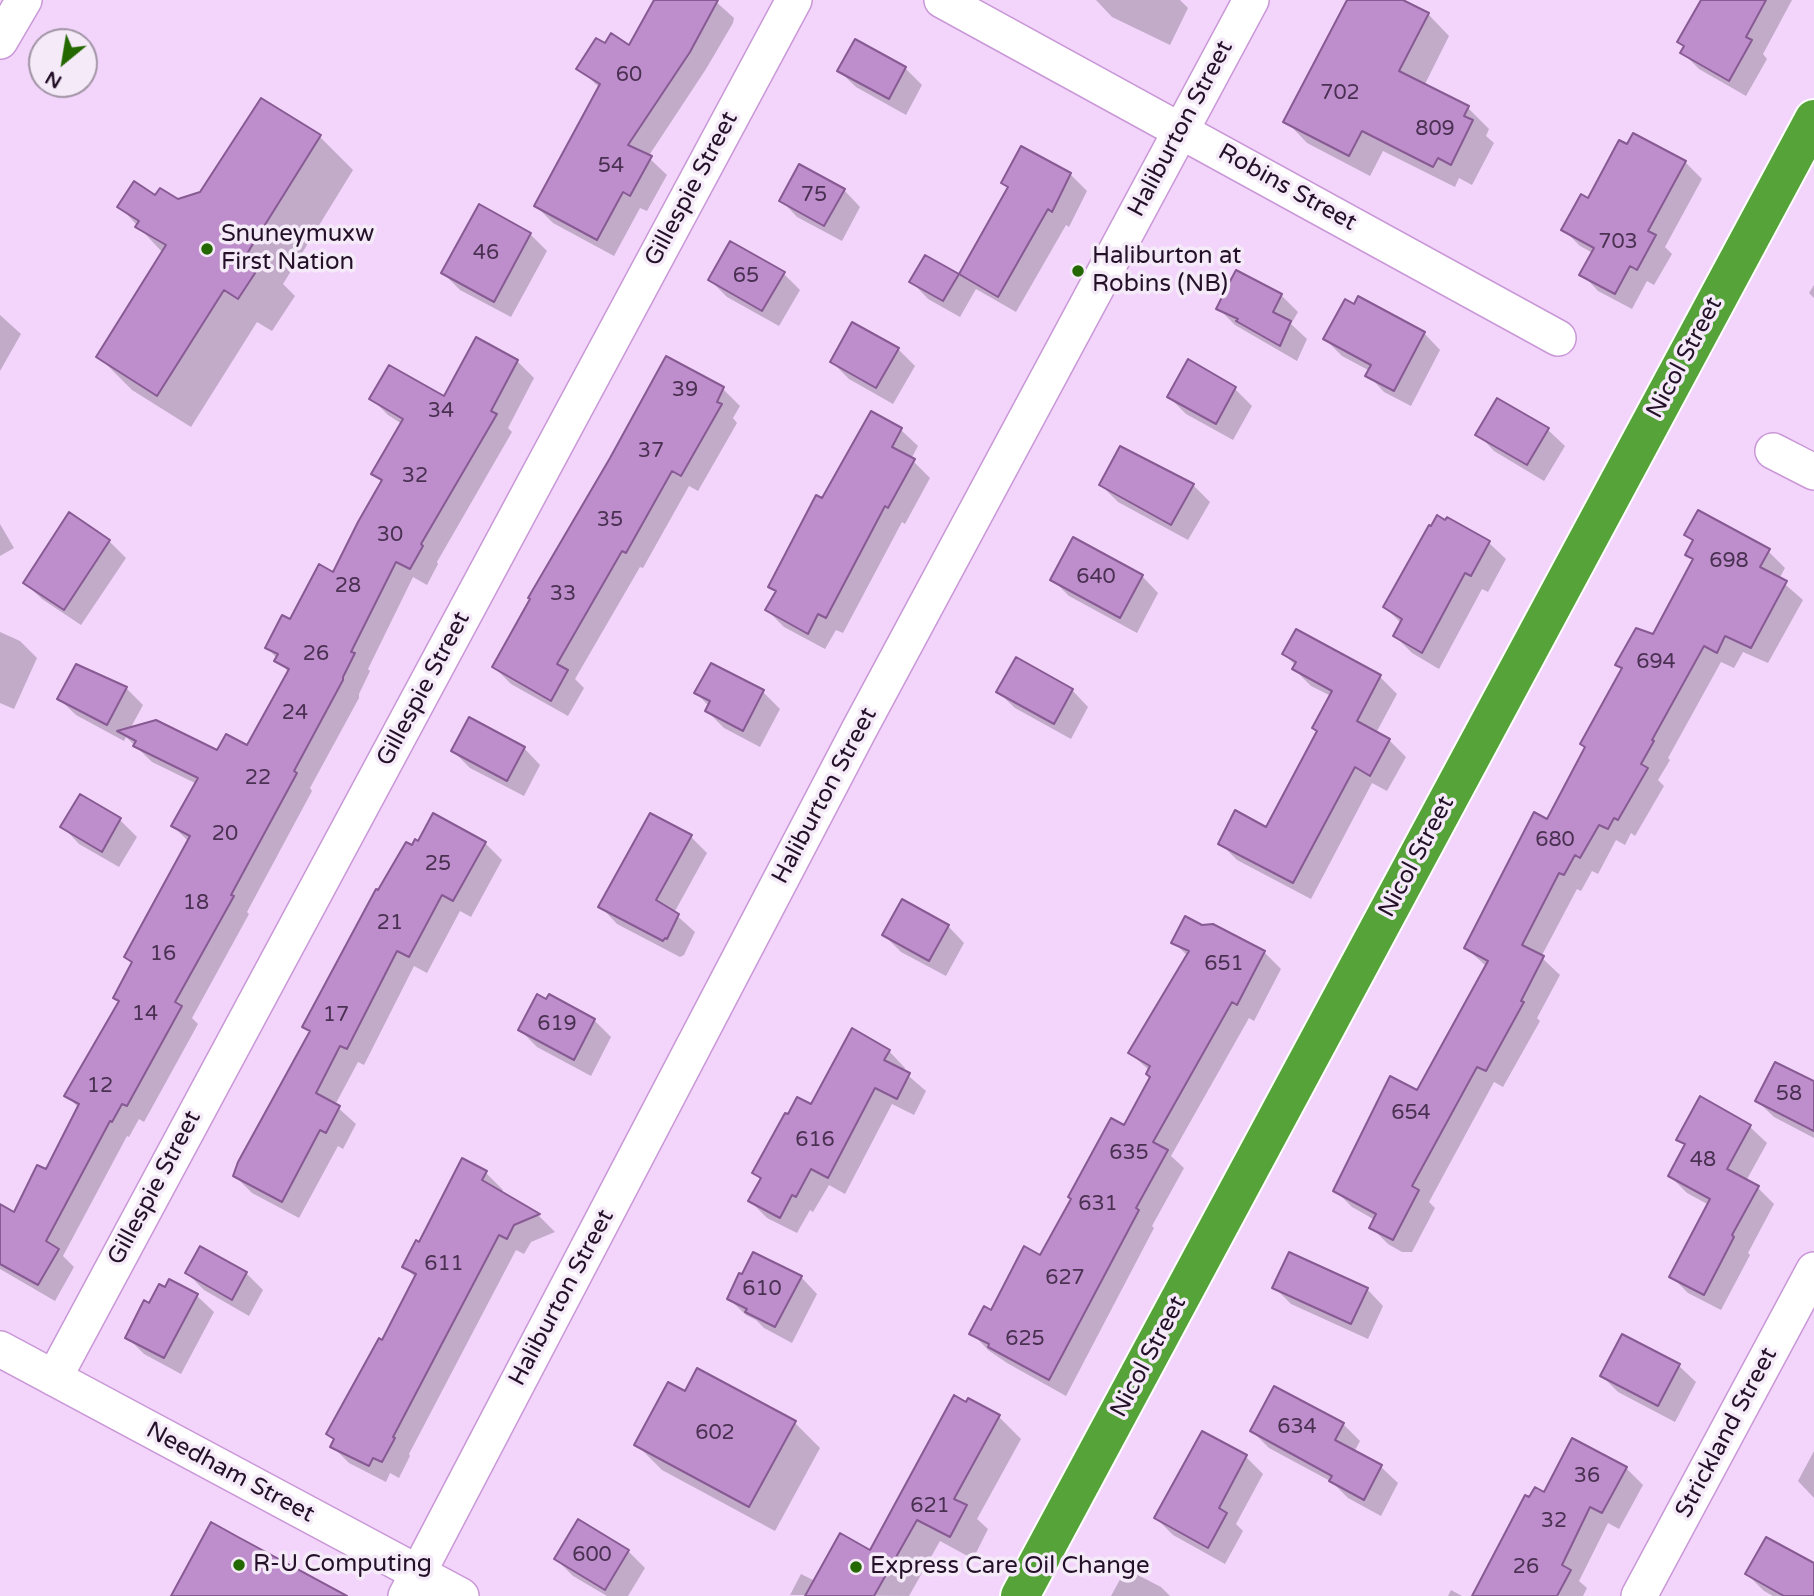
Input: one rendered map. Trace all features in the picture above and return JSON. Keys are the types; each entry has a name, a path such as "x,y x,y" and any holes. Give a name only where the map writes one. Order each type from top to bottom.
{"highway":[{"name":"Nicol Street","path":"1020,1596 1814,119"}],"street":[{"name":"Gillespie Street","path":"54,1378 794,0"},
{"name":"Robins Street","path":"942,0 1558,338"},
{"name":"Haliburton Street","path":"413,1585 860,728 1251,0"},
{"path":"0,41 22,1"},
{"path":"1773,451 1814,472"},
{"name":"Strickland Street","path":"1639,1596 1814,1270"},
{"name":"Needham Street","path":"0,1349 413,1585 461,1596"}],"building":[{"path":"654,0 718,0 690,52 628,145 652,156 630,196 623,192 597,240 534,206 600,84 576,69 596,38 605,43 611,33 629,45"},
{"path":"1347,0 1403,0 1429,13 1399,71 1469,106 1464,116 1473,120 1451,165 1438,158 1433,167 1362,131 1349,156 1283,122"},
{"path":"1701,0 1766,0 1746,37 1752,40 1729,81 1680,53 1684,46 1677,42"},
{"path":"855,39 906,67 889,99 837,71"},
{"name":"Snuneymuxw First Nation","path":"261,98 321,135 248,252 263,261 238,299 224,290 157,396 96,357 166,245 135,227 139,221 117,207 134,181 155,195 160,188 178,199 200,192"},
{"path":"1633,133 1686,161 1648,231 1656,235 1637,270 1630,266 1615,294 1579,275 1594,248 1561,230 1581,194 1588,198 1619,140 1627,144"},
{"path":"1021,146 1071,173 1052,212 1048,209 998,297 959,274 1008,187 1001,183"},
{"path":"799,164 845,189 824,226 779,201"},
{"path":"479,204 531,233 494,302 441,273"},
{"path":"730,241 785,272 762,311 708,280"},
{"path":"925,255 959,274 943,301 909,282"},
{"path":"1236,270 1282,294 1273,312 1291,321 1280,346 1236,321 1238,319 1216,309 1222,297 1210,285 1213,280 1227,287"},
{"path":"1358,296 1425,332 1394,391 1365,376 1371,365 1323,339 1345,299 1354,304"},
{"path":"852,322 899,348 876,388 830,362"},
{"path":"476,337 518,360 491,411 497,414 421,544 423,546 410,569 396,562 351,652 355,653 343,680 294,771 297,773 231,895 234,896 175,1002 182,1006 127,1106 122,1104 112,1122 110,1121 46,1241 59,1249 38,1285 0,1264 0,1204 14,1212 37,1165 46,1169 79,1104 64,1096 119,1001 113,998 132,962 124,957 190,836 171,826 198,778 133,746 136,741 117,731 156,720 217,750 226,734 247,745 289,669 274,661 278,654 265,648 282,615 290,619 319,564 333,572 382,480 371,474 403,419 369,399 389,365 444,396"},
{"path":"666,356 724,387 717,402 722,404 681,476 672,471 626,553 622,551 557,664 568,670 551,701 492,667 530,599 528,598"},
{"path":"1188,359 1236,387 1216,424 1167,397"},
{"path":"1497,398 1549,428 1527,465 1475,435"},
{"path":"871,411 902,428 892,447 915,459 888,508 885,506 826,618 818,614 808,634 765,610 776,591 768,587 816,495 822,498"},
{"path":"1120,446 1194,484 1171,525 1099,485"},
{"path":"1698,510 1770,549 1760,567 1787,581 1751,648 1725,636 1717,653 1704,646 1652,740 1654,741 1641,764 1648,768 1618,820 1614,818 1608,829 1599,825 1580,858 1575,855 1564,875 1559,873 1522,945 1544,956 1521,1001 1524,1002 1486,1071 1477,1067 1412,1186 1419,1190 1393,1240 1369,1228 1376,1214 1333,1191 1390,1076 1417,1090 1488,961 1464,948 1534,812 1547,819 1585,747 1580,744 1622,668 1615,665 1636,628 1653,634 1693,559 1685,555 1693,540 1684,535"},
{"path":"69,512 110,540 64,610 23,583"},
{"path":"1437,515 1445,520 1447,517 1490,541 1471,576 1465,573 1422,653 1393,636 1402,619 1383,607"},
{"path":"1073,537 1143,575 1120,618 1050,580"},
{"path":"1296,629 1381,675 1357,721 1390,739 1370,776 1355,767 1293,883 1218,844 1235,810 1266,827 1317,731 1312,728 1332,691 1292,669 1296,662 1282,654"},
{"path":"1016,657 1073,689 1054,724 996,692"},
{"path":"711,663 764,690 743,731 705,711 710,701 694,693"},
{"path":"76,664 127,687 107,725 57,699"},
{"path":"469,717 525,747 507,781 451,751"},
{"path":"80,794 121,818 102,852 60,827"},
{"path":"433,813 486,842 453,901 442,895 409,957 397,951 347,1049 340,1046 316,1093 340,1106 326,1133 320,1130 282,1202 233,1176 238,1162 310,1031 302,1027 376,889 378,890 406,842 412,845 415,839 418,841"},
{"path":"650,813 692,835 656,900 679,914 667,939 663,941 598,907"},
{"path":"902,899 949,925 929,961 882,935"},
{"path":"1185,916 1202,925 1213,924 1265,951 1237,1005 1232,1002 1153,1142 1168,1150 1049,1380 969,1334 984,1306 991,1310 1024,1246 1040,1255 1111,1118 1124,1125 1150,1077 1146,1074 1150,1066 1128,1053 1189,951 1171,943"},
{"path":"537,994 546,999 549,994 595,1019 574,1060 518,1030"},
{"path":"852,1028 890,1050 884,1060 910,1073 897,1099 875,1088 828,1178 811,1169 796,1197 792,1195 780,1218 748,1201 761,1178 752,1173 785,1113 788,1114 797,1097 811,1104"},
{"path":"1775,1062 1814,1081 1814,1131 1755,1101"},
{"path":"1700,1096 1751,1125 1727,1169 1759,1186 1704,1295 1669,1277 1710,1199 1668,1176 1685,1144 1676,1140"},
{"path":"462,1158 487,1171 482,1180 540,1214 514,1225 507,1239 499,1235 382,1462 373,1458 369,1466 330,1447 334,1439 326,1434 379,1338 382,1340 416,1274 402,1267 416,1240 419,1242"},
{"path":"200,1246 247,1272 232,1300 185,1273"},
{"path":"753,1252 802,1276 775,1327 745,1312 747,1309 727,1299"},
{"path":"1289,1252 1368,1288 1351,1324 1272,1288"},
{"path":"169,1279 198,1294 164,1358 125,1338 144,1300 149,1303 159,1284 165,1287"},
{"path":"1622,1334 1680,1364 1658,1406 1600,1376"},
{"path":"697,1368 796,1421 749,1507 634,1445 668,1382 685,1391"},
{"path":"1274,1386 1344,1423 1335,1440 1382,1465 1364,1500 1329,1481 1332,1476 1250,1431"},
{"path":"954,1395 966,1402 968,1398 1000,1415 954,1499 967,1505 950,1537 917,1520 874,1596 805,1596 840,1533 870,1550"},
{"path":"1202,1431 1247,1455 1219,1508 1227,1513 1208,1548 1154,1518"},
{"path":"1572,1438 1627,1467 1602,1513 1590,1507 1562,1565 1571,1570 1557,1596 1472,1596 1525,1495 1529,1497 1535,1487 1544,1492"},
{"path":"578,1519 629,1550 605,1590 554,1559"},
{"name":"R-U Computing","path":"211,1522 238,1537 347,1596 171,1596"},
{"path":"1766,1537 1814,1563 1814,1596 1784,1596 1745,1574"}],"place":[{"name":"Snuneymuxw First Nation","path":"207,249"},
{"name":"Haliburton at Robins (NB)","path":"1078,271"},
{"name":"R-U Computing","path":"239,1565"},
{"name":"Express Care Oil Change","path":"856,1567"}]}
